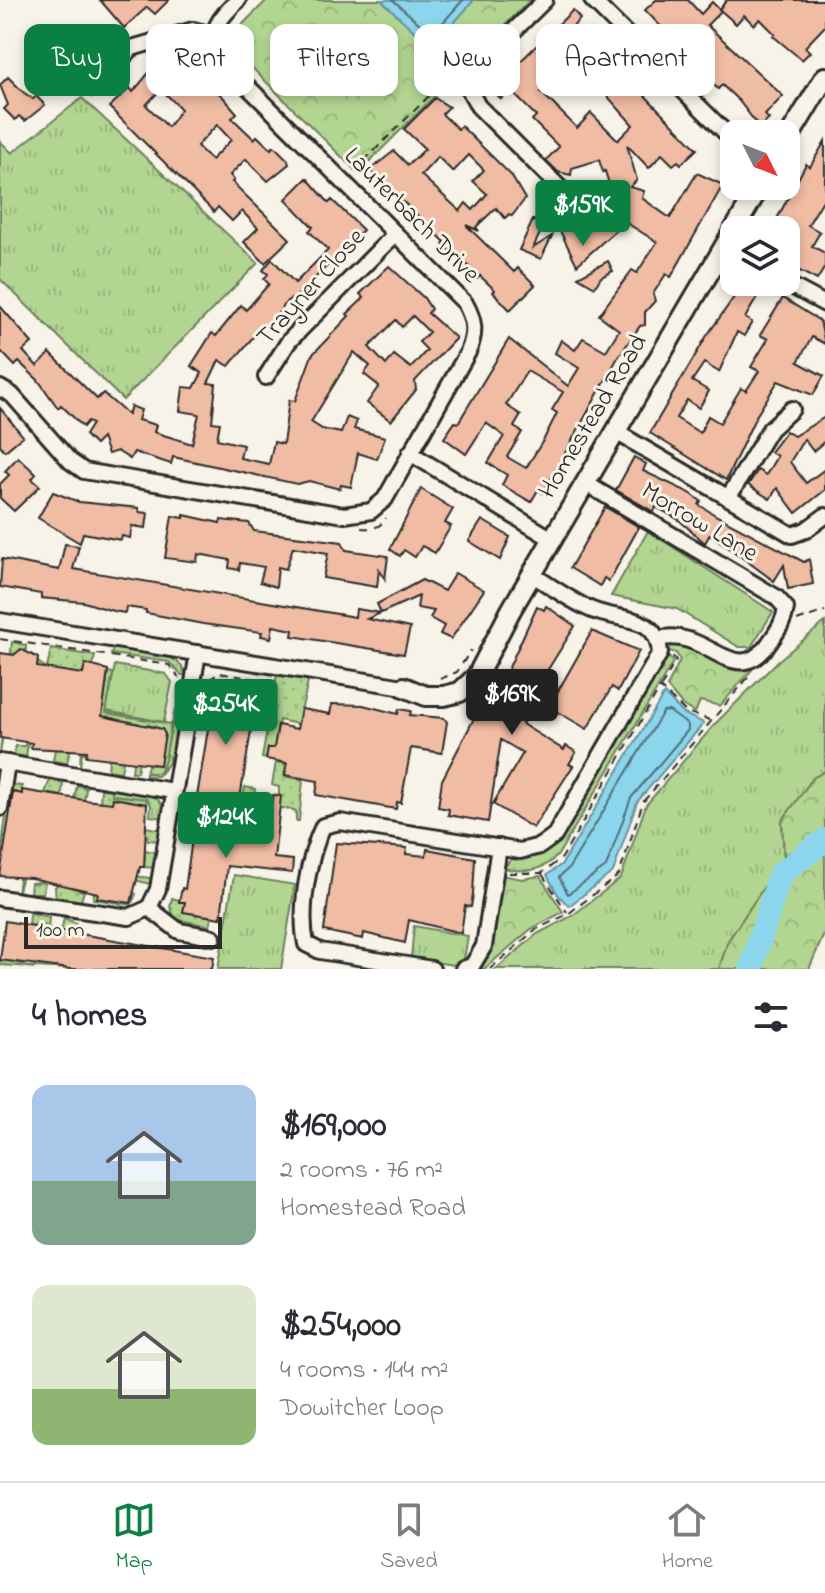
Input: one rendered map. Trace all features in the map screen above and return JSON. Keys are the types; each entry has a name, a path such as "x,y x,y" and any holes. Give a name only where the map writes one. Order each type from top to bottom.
{"street":[{"path":"215,24 238,0"},
{"path":"545,0 475,69 470,91 478,106 565,193"},
{"path":"592,0 720,127"},
{"path":"799,120 825,77"},
{"name":"Lauterbach Drive","path":"0,388 12,395 70,461 84,471 344,515 371,511 385,499 475,336 473,317 465,303 254,93"},
{"name":"Trayner Close","path":"266,377 289,341 395,234"},
{"name":"Homestead Road","path":"0,621 404,687 426,696 460,692 477,676 531,574 720,260"},
{"path":"800,291 825,304"},
{"path":"728,498 770,429 792,409"},
{"path":"616,432 792,535 806,530 825,516"},
{"path":"410,453 552,539"},
{"name":"Morrow Lane","path":"585,483 776,597 786,608 784,622 764,651 748,662 728,660 691,638 680,635 659,639"},
{"path":"432,969 320,951 306,944 302,926 316,841 323,826 340,822 520,851 540,846 555,835 656,665 659,639 651,628 639,621 594,611 531,574"},
{"path":"0,898 129,917 149,908 158,889 198,653"},
{"path":"0,808 3,763 173,791"},
{"path":"463,969 472,966 484,946 499,847"},
{"path":"149,908 179,931 213,937"}],"path":[{"path":"349,177 429,96"},
{"path":"793,624 808,614 825,611"},
{"path":"0,639 169,665 179,678 185,679"},
{"path":"436,680 457,672 474,646"},
{"path":"504,872 522,875 542,873 562,858 676,660 667,654"},
{"path":"490,969 535,930 568,914 619,875 643,802 756,670"},
{"path":"201,682 219,673 256,679"},
{"path":"660,688 686,712 711,720"},
{"path":"542,873 568,914"}],"green space":[{"path":"267,0 530,0 506,24 414,24 414,96 435,96 358,173 280,96 398,96 398,24 270,24 270,86 254,70 254,24 243,24"},
{"path":"82,98 258,263 123,400 0,279 0,141 12,153"},
{"path":"648,531 773,612 751,647 739,647 677,609 611,596"},
{"path":"825,622 825,771 813,778 782,821 784,857 728,941 719,969 496,969 537,934 572,916 621,878 646,805 715,724 779,660"},
{"path":"673,641 734,668 757,664 720,706 700,701 695,713 682,705 667,687 680,660 676,653 666,650"},
{"path":"12,642 26,645 26,650 12,655 35,676 38,662 47,669 51,649 95,656 93,665 85,664 79,706 103,710 108,672 113,673 106,713 171,724 165,760 159,773 146,773 148,765 160,765 155,726 146,725 137,772 132,772 138,723 118,720 112,759 123,761 121,772 108,770 113,718 94,715 87,753 82,753 80,766 81,748 58,748 70,750 67,763 53,761 57,737 28,742 26,757 14,755 15,746 25,746 31,710 8,706 0,753"},
{"path":"114,647 166,656 182,666 186,675 181,675 169,662 111,654"},
{"path":"667,657 673,660 672,664 558,855 546,865 533,870 503,868 514,857 538,851"},
{"path":"115,665 166,674 172,682 164,722 106,711"},
{"path":"277,674 306,678 308,682 298,724 279,720 274,748 269,748 266,759 262,758"},
{"path":"220,677 262,684 257,706 249,705 247,716 254,720 212,714 210,723 200,722 203,709 238,715 240,702 248,703 251,686 216,681 212,700 204,697 207,686"},
{"path":"175,710 181,712 174,755 169,756 169,763 158,776 146,776 146,773 158,773 163,767"},
{"path":"276,762 286,764 284,776 303,780 299,821 296,821 296,811 243,799 245,787 255,789 254,799 279,797 279,787 272,785"},
{"path":"825,771 825,932 809,969 719,969 728,941 784,857 782,821 813,778"},
{"path":"50,780 63,784 60,810 74,799 77,785 86,788 87,784 82,811 100,803 101,789 112,790 112,795 147,799 146,804 113,798 134,825 162,830 161,841 148,840 145,831 144,850 156,852 156,868 144,867 145,855 104,850 125,875 153,881 150,884 127,878 97,898 131,903 133,892 136,894 131,905 93,899 97,878 79,846 72,888 84,891 80,904 56,900 55,887 59,883 47,871 43,893 30,893 31,883 42,882 48,851 22,876 17,894 24,839 4,836 0,861 10,785 22,786 22,794 14,792 52,831 58,795 45,793"},
{"path":"112,788 138,791 154,797 160,802 164,818 150,816 151,805 147,799 111,795"},
{"path":"234,875 295,885 281,969 218,969"},
{"path":"501,875 522,879 540,876 563,912 531,929 484,969 473,969"},
{"path":"172,898 185,902 183,912 212,917 210,926 175,919 170,907"},
{"path":"30,913 49,917 48,932 46,926 35,924 25,966 0,965 0,960 23,964"},
{"path":"64,918 76,923 74,936 56,967 70,969 34,967 35,962 58,945"},
{"path":"414,926 468,936 464,959 453,965 411,958"}],"water":[{"path":"381,0 474,0 453,24 414,24 414,31"},
{"path":"664,694 684,714 704,723 637,802 613,872 569,906 558,895 547,875 562,864"}],"building":[{"path":"100,0 169,0 155,14 147,7 128,24 121,24"},
{"path":"656,0 688,0 701,14 712,2 721,11 708,24 658,24 645,10"},
{"path":"727,0 825,0 825,26 805,47 810,52 802,60 773,36 775,34 760,19 754,25 744,15 736,24 719,9"},
{"path":"573,10 580,19 575,24 559,24"},
{"path":"715,32 783,96 765,115 768,120 754,120 722,85 718,89 715,86"},
{"path":"536,46 536,96 545,96 577,128 591,113 618,140 633,125 607,96 645,96 697,149 681,164 678,161 673,165 662,154 649,168 627,145 637,180 630,187 644,191 642,198 670,218 697,173 720,184 720,190 671,277 666,274 653,294 655,301 645,312 645,325 640,326 617,359 543,493 538,490 531,502 502,485 507,475 488,463 504,436 486,423 466,454 444,438 455,422 458,423 509,339 568,386 579,368 555,353 561,340 575,350 583,338 606,351 619,330 599,315 632,270 637,273 657,242 625,222 577,265 560,231 569,226 579,229 595,221 589,215 612,194 599,160 572,168 571,175 558,172 546,160 559,147 532,120 536,116 516,96 520,96 520,62","holes":["527,371 563,392 552,410 557,413 526,468 507,457 522,432 514,427 521,415 506,405"]},
{"path":"146,76 146,96 154,96 146,105 168,127 181,109 168,96 222,96 237,113 232,118 254,139 257,136 271,149 274,146 288,160 289,164 268,181 246,159 230,175 234,180 232,182 290,239 265,263 244,242 258,228 242,211 232,221 218,207 214,212 109,107 121,96 130,96 130,88 133,92","holes":["217,125 231,140 211,160 197,146"]},
{"path":"8,77 24,96 33,99 36,96 45,105 25,121 19,116 15,120 4,109 8,105 0,85"},
{"path":"435,98 449,107 442,114 458,129 461,126 511,175 525,199 512,216 509,214 505,218 496,208 476,227 479,231 466,225 514,272 518,268 535,285 510,310 493,292 495,290 480,276 477,279 467,269 469,267 443,244 445,242 370,170 394,151 408,165 425,149 404,129","holes":["469,155 484,170 473,181 487,194 473,210 466,203 460,211 421,175 438,157 453,172"]},
{"path":"825,141 825,197 808,225 820,232 812,246 825,253 825,267 817,280 800,271 800,216 778,216 787,200 800,200 800,175 806,164 810,167"},
{"path":"307,178 329,203 332,200 363,230 296,297 287,301 267,329 263,325 229,366 219,360 208,383 216,384 212,422 220,423 217,439 243,445 240,458 269,464 274,442 283,444 289,400 295,401 312,355 364,298 360,294 389,266 424,298 431,309 428,313 456,338 415,381 416,390 391,421 367,403 379,386 364,374 370,366 354,352 311,422 322,429 341,433 347,417 357,421 354,429 385,437 377,459 358,453 351,487 341,485 340,489 309,481 297,484 173,457 171,464 134,452 130,459 117,451 108,454 102,438 95,445 85,435 92,424 88,421 83,427 61,405 58,408 38,380 19,362 15,366 0,350 0,306 32,343 23,351 37,366 50,353 97,399 103,393 128,415 131,406 141,410 138,420 156,425 154,432 192,444 199,414 180,411 183,387 194,388 202,373 191,366 212,333 216,336 241,305 246,310 269,284 264,279 268,274 263,270 272,259 295,283 328,250 309,231 313,227 286,199","holes":["413,316 429,332 419,342 427,350 411,368 394,355 386,365 369,347 396,320 402,327"]},
{"path":"533,220 544,225 533,248 552,236 541,259 519,250"},
{"path":"608,261 613,271 601,277 595,287 578,277"},
{"path":"735,296 758,296 745,318 752,322 744,336 737,332 719,372 704,363 692,381 709,391 699,408 687,400 676,418 700,433 708,416 720,423 741,388 746,391 759,371 751,367 768,339 760,335 783,298 820,321 825,344 812,337 798,362 824,376 813,395 778,381 755,418 726,480 650,433 706,337"},
{"path":"0,408 23,436 5,451 0,445"},
{"path":"825,417 825,441 813,451 804,439 790,462 806,483 825,469 825,490 796,513 777,488 770,499 748,485 758,470 766,475 777,456 770,452 786,431 794,436"},
{"path":"18,457 36,474 32,479 40,486 14,511 0,498 0,484 9,475 5,471"},
{"path":"634,457 646,464 643,471 690,493 701,501 699,505 717,516 804,562 809,559 813,584 788,589 784,565 774,581 710,534 705,543 679,520 656,507 654,512 616,490"},
{"path":"421,489 453,509 445,523 451,526 435,553 422,546 415,557 404,550 400,556 390,549"},
{"path":"53,492 79,502 139,508 139,512 148,513 146,528 132,526 130,538 122,536 121,540 83,533 80,543 38,518"},
{"path":"605,507 639,527 609,581 604,578 600,586 570,568"},
{"path":"184,515 220,523 221,520 249,523 254,531 342,542 346,550 388,556 385,579 379,569 377,587 323,578 328,553 293,547 286,569 278,567 276,587 260,582 264,567 240,563 239,570 229,568 230,560 198,554 197,562 165,558 172,516 184,518"},
{"path":"482,520 510,537 500,560 469,541"},
{"path":"65,544 79,546 73,569 355,617 356,609 381,613 367,619 410,628 404,654 292,636 293,630 273,626 271,638 261,636 262,632 203,624 146,613 146,610 126,607 125,613 84,602 41,598 41,594 0,587 2,559 59,570"},
{"path":"455,573 484,590 451,639 440,634 444,626 430,618 434,611 417,608 419,596 381,613 377,604 422,580 444,591"},
{"path":"537,606 544,610 546,606 575,626 532,695 538,698 522,724 564,750 566,746 576,752 569,764 573,766 533,828 493,804 523,753 501,740 488,822 448,815 449,809 438,807 442,780 480,707 506,674"},
{"path":"592,631 639,651 618,691 612,687 587,729 549,707"},
{"path":"21,649 38,658 37,667 83,674 85,664 108,670 102,716 162,729 165,734 160,765 86,756 87,751 31,748 32,743 0,738 0,653 14,655"},
{"path":"216,680 251,686 248,705 255,706 238,811 196,803"},
{"path":"332,704 363,705 398,714 399,709 411,711 410,715 444,718 447,722 442,753 411,748 401,803 397,802 396,809 316,795 318,781 285,775 287,763 266,759 268,748 274,748 278,725 297,729 301,709 330,714"},
{"path":"22,790 84,800 112,803 113,798 147,804 144,867 140,867 131,903 97,898 98,893 31,878 0,876 13,792 22,794"},
{"path":"273,795 281,796 274,858 293,860 292,873 227,866 221,918 183,912 185,902 179,902 182,888 185,889 196,811 264,841"},
{"path":"336,843 407,848 406,854 426,856 427,849 475,858 471,907 465,906 461,933 409,920 405,943 364,933 363,939 324,931"},
{"path":"5,921 214,957 212,969 70,969 0,960"}],"waterway":[{"path":"751,969 780,874 825,840"}]}
